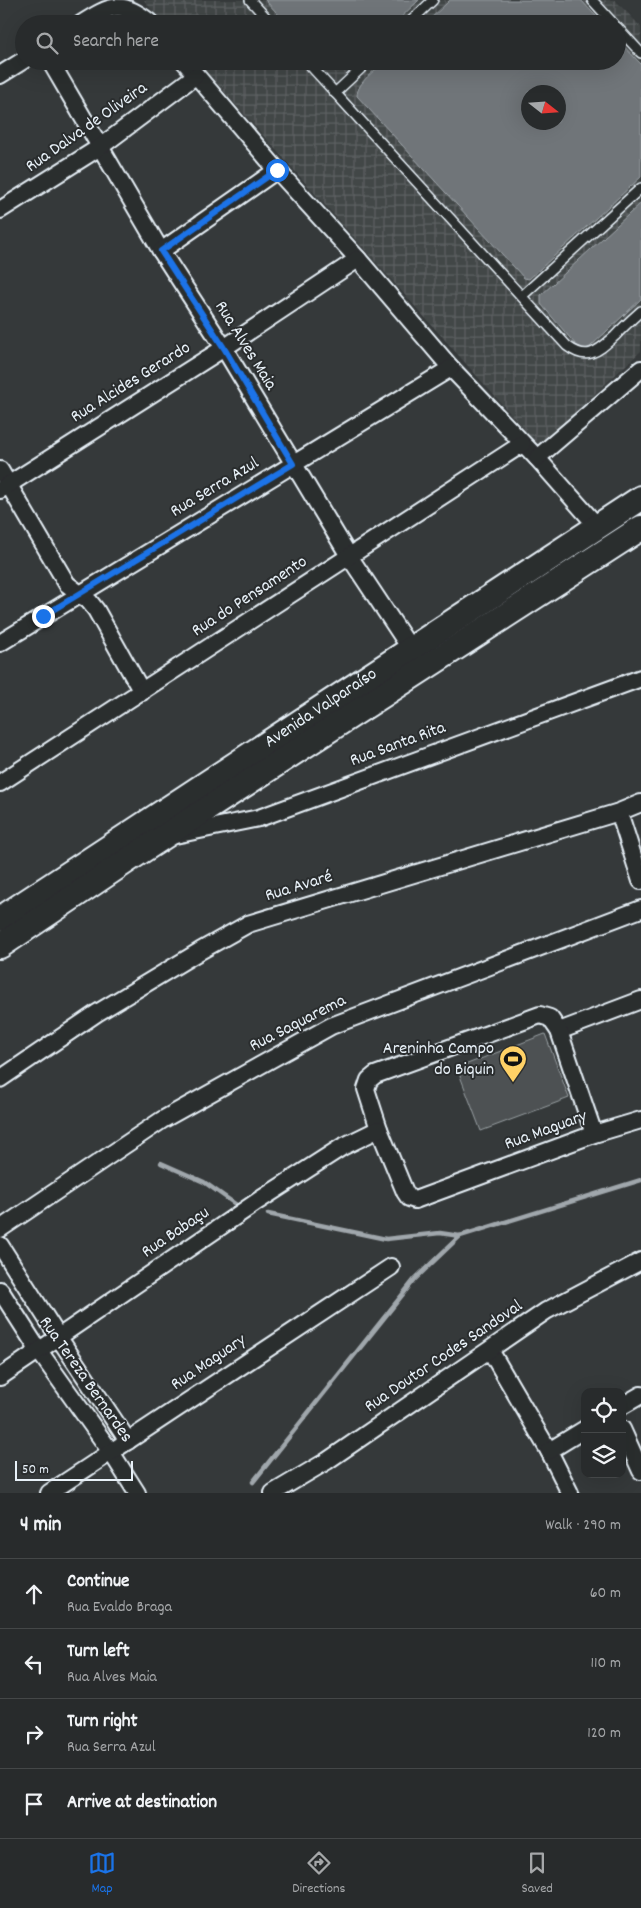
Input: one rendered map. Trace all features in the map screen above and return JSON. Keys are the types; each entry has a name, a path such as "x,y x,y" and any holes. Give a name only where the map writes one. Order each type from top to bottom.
{"main road":[{"name":"Avenida Valparaíso","path":"0,918 641,498"},
{"name":"Avenida Valparaíso","path":"0,946 165,836 635,535"},
{"path":"448,623 463,645"}],"street":[{"path":"96,15 110,6 122,5 132,8 141,15"},
{"path":"0,75 15,66"},
{"name":"Rua Alves Maia","path":"55,70 161,251 224,348 349,556 410,648"},
{"path":"191,70 451,368 537,458 597,526"},
{"name":"Rua Dalva de Oliveira","path":"0,210 100,147 195,76"},
{"path":"161,251 277,170"},
{"name":"Rua Alcides Gerardo","path":"3,482 224,348 358,260"},
{"name":"Rua Serra Azul","path":"0,643 451,368"},
{"path":"537,458 641,369"},
{"name":"Rua do Pensamento","path":"0,783 522,444"},
{"path":"3,482 67,584 96,610 142,692"},
{"name":"Rua Santa Rita","path":"165,836 259,818 641,678"},
{"name":"Rua Avaré","path":"0,1080 97,1013 248,924 619,812 641,803"},
{"path":"619,812 641,881"},
{"name":"Rua Saquarema","path":"0,1229 162,1120 331,1026 641,909"},
{"path":"560,1031 641,1000"},
{"path":"379,1129 366,1089 369,1080 375,1075 540,1015 550,1018 560,1031 594,1134"},
{"name":"Rua Maguary","path":"379,1129 405,1192 409,1198 416,1200 594,1134 641,1120"},
{"name":"Rua Babaçu","path":"0,1376 59,1338 258,1201 342,1147 379,1129"},
{"name":"Rua Tereza Bernardes","path":"0,1245 128,1441"},
{"name":"Rua Doutor Codes Sandoval","path":"273,1493 327,1461 546,1311 641,1261"},
{"name":"Rua Maguary","path":"49,1493 391,1267"},
{"name":"Rua Tereza Bernardes","path":"0,1290 39,1351 111,1452 137,1493"},
{"path":"490,1350 549,1451 570,1493"},
{"path":"626,1404 641,1395"},
{"path":"549,1451 581,1431"},
{"path":"624,1433 641,1471"}],"lane":[{"path":"250,0 264,15"},
{"path":"417,15 433,0"},
{"path":"592,0 606,15"},
{"path":"626,37 641,53"},
{"path":"314,70 567,346 575,352 587,354 598,352 641,311"},
{"path":"335,93 359,70"},
{"path":"522,296 641,188"}],"shaded area":[{"path":"144,0 615,0 641,27 641,351 539,446 205,70 626,70 626,15 156,15"},
{"path":"265,0 419,0 403,15 279,15"},
{"path":"450,0 581,0 595,15 434,15"},
{"path":"626,48 641,64 641,177 529,279 524,278 357,96 363,81 374,70 626,70"},
{"path":"641,203 641,299 590,347 585,349 576,345 541,304 541,295"},
{"name":"Areninha Campo do Biquin","path":"545,1034 569,1098 481,1131 457,1068"}],"waterway":[{"path":"161,1163 204,1182 238,1206"},
{"path":"268,1214 386,1239 440,1233 460,1236 641,1180"},
{"path":"253,1482 415,1279 460,1236"}],"place":[{"name":"Areninha Campo do Biquin","path":"513,1083"}],"route":[{"path":"43,616 293,464 224,348 161,251 277,170"}]}
